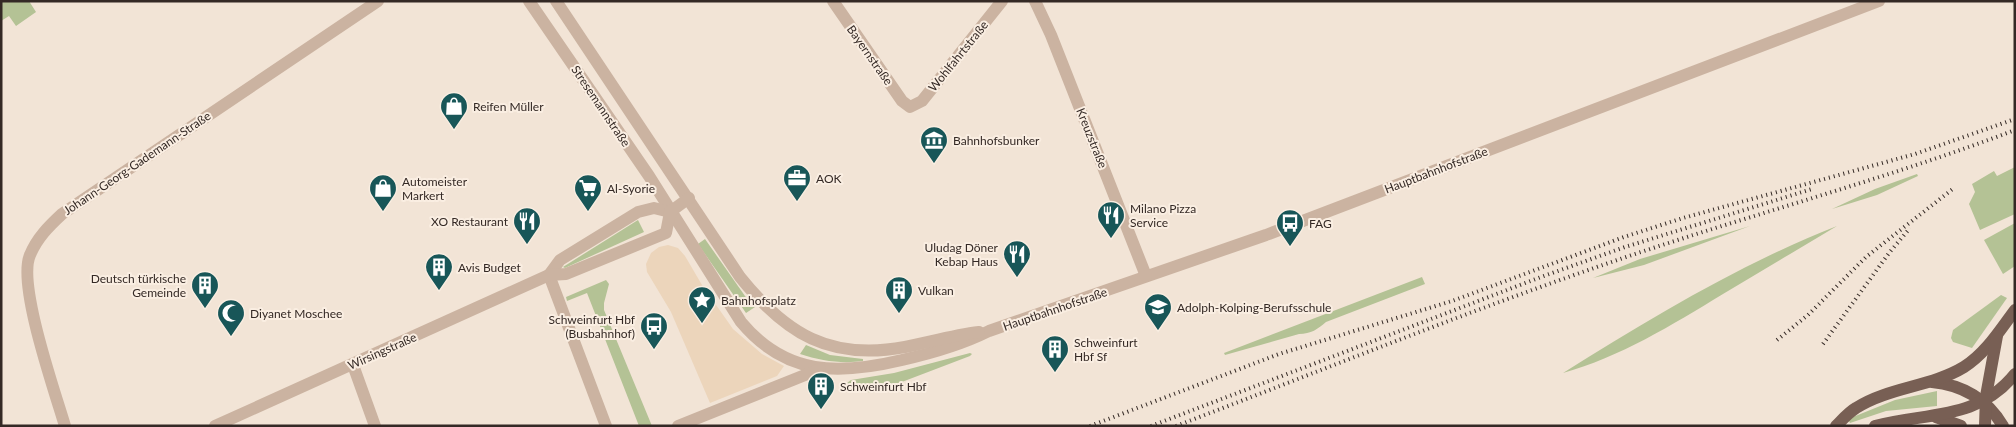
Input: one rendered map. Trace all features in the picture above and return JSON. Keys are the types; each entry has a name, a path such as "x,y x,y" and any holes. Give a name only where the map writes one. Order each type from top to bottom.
{"main road":[{"path":"1836,426 1855,408 1895,391 1927,382 1964,367 1997,336 2015,310"},
{"path":"1985,426 1985,401 1997,336"},
{"path":"1875,426 1936,417 1985,401 2007,384 2015,374"},
{"path":"1927,382 1946,384 1964,390 1985,401 2003,426"},
{"path":"1936,417 1961,426"}],"street":[{"name":"Johann-Georg-Gademann-Straße","path":"65,426 27,283 29,257 43,232 62,214 378,1"},
{"name":"Stresemannstraße","path":"529,1 645,170 670,212"},
{"name":"Bayernstraße","path":"833,1 902,101 910,107"},
{"name":"Wohlfahrtstraße","path":"910,107 922,100 1002,1"},
{"name":"Kreuzstraße","path":"1035,1 1051,35 1146,276"},
{"name":"Hauptbahnhofstraße","path":"670,212 716,285 748,330 774,350 796,361 820,369 845,370 888,364 958,346 989,331 1266,235 1879,1"},
{"name":"Stresemannstraße","path":"559,6 689,198"},
{"path":"545,24 559,6"},
{"path":"549,275 566,274 666,233 670,212 689,198"},
{"name":"Hauptbahnhofstraße","path":"689,198 754,294 784,324 816,342 844,350 872,351 962,334 989,331"},
{"path":"549,275 560,260 638,212 654,208 670,212"},
{"path":"549,275 606,426"},
{"name":"Wirsingstraße","path":"215,426 549,275"},
{"path":"352,365 375,426"},
{"path":"678,426 820,369"}],"green space":[{"path":"1,1 29,1 36,12 16,26 9,16 1,21"},
{"path":"2015,167 2015,214 1980,230 1969,204 1975,192 1972,184 1994,171 1997,176"},
{"path":"1917,174 1918,176 1877,195 1832,209 1875,189"},
{"path":"638,220 644,232 565,268 563,267"},
{"path":"2015,223 2015,266 2003,274 1984,240"},
{"path":"1750,226 1644,265 1593,278 1640,259"},
{"path":"1837,226 1645,339 1605,358 1563,373 1697,293 1766,257"},
{"path":"705,239 745,296 755,307 746,313 698,244"},
{"path":"1422,277 1425,284 1326,322 1311,332 1225,355 1224,353"},
{"path":"606,280 609,284 604,310 652,426 639,426 587,293 567,301 566,297"},
{"path":"2001,295 2007,298 1972,348 1953,342 1951,338 1953,330"},
{"path":"806,345 830,355 863,359 863,361 832,361 800,354"},
{"path":"972,354 970,356 873,393 857,390 847,383 851,380 894,373"},
{"path":"1937,391 1937,406 1886,411 1850,423 1848,419 1895,400"}],"shaded area":[{"name":"Bahnhofsplatz","path":"668,245 678,248 685,256 702,285 733,329 762,354 784,366 777,376 710,403 671,312 647,272 646,264 651,253 659,247"}],"railway":[{"path":"1090,426 1279,354 1452,301 1624,237 1683,218 1915,154 2015,119"},
{"path":"1176,426 1574,275 1680,239 1920,164 2015,130"},
{"path":"1777,340 1808,315 1866,257 1954,188"},
{"path":"1151,426 1541,277 1625,247 1812,189"},
{"path":"1823,344 1889,253 1910,228"}],"place":[{"name":"Reifen Müller","path":"454,130"},
{"name":"Bahnhofsbunker","path":"934,164"},
{"name":"AOK","path":"797,202"},
{"name":"Automeister Markert","path":"383,212"},
{"name":"Al-Syorie","path":"588,212"},
{"name":"Milano Pizza Service","path":"1111,239"},
{"name":"XO Restaurant","path":"527,245"},
{"name":"FAG","path":"1290,247"},
{"name":"Uludag Döner Kebap Haus","path":"1017,278"},
{"name":"Avis Budget","path":"439,291"},
{"name":"Deutsch türkische Gemeinde","path":"205,309"},
{"name":"Vulkan","path":"899,314"},
{"name":"Bahnhofsplatz","path":"702,324"},
{"name":"Adolph-Kolping-Berufsschule","path":"1158,331"},
{"name":"Diyanet Moschee","path":"231,337"},
{"name":"Schweinfurt Hbf (Busbahnhof)","path":"654,350"},
{"name":"Schweinfurt Hbf Sf","path":"1055,373"},
{"name":"Schweinfurt Hbf","path":"821,410"}]}
